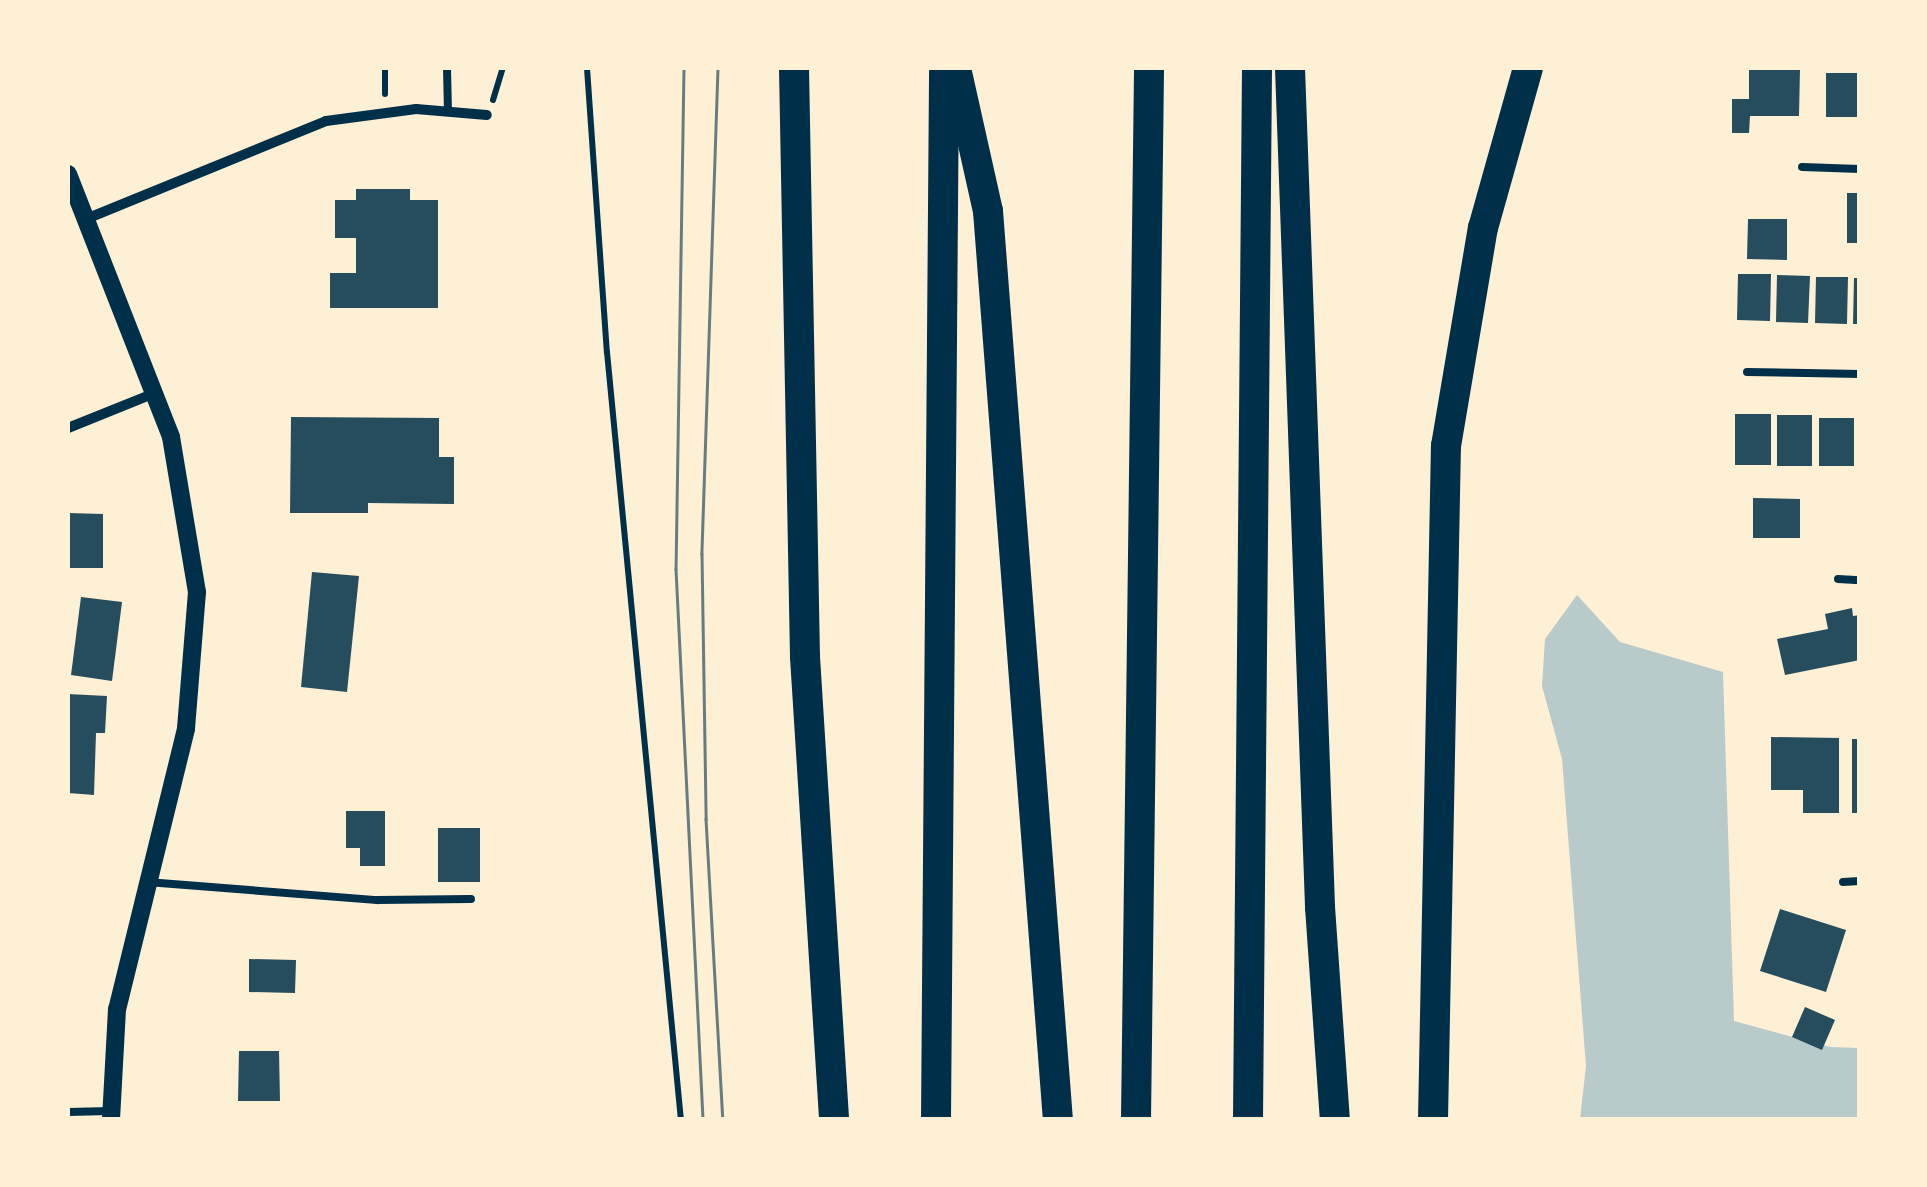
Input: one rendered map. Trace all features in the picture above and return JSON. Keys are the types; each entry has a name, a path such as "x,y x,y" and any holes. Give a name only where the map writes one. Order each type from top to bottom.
{"highway":[{"path":"794,68 805,657 834,1120"},
{"path":"936,1120 944,68"},
{"path":"956,68 988,210 1058,1120"},
{"path":"1136,1120 1149,68"},
{"path":"1248,1120 1257,68"},
{"path":"1290,68 1320,907 1335,1120"},
{"path":"1433,1120 1446,446 1483,228 1528,68"}],"street":[{"path":"86,219 326,121 385,110 486,115"},
{"path":"68,174 157,392 189,520 196,620 186,729 117,1009 111,1115"},
{"path":"68,428 157,392"}],"lane":[{"path":"447,68 448,112"},
{"path":"1802,167 1860,169"},
{"path":"1747,372 1860,374"},
{"path":"1838,579 1860,580"},
{"path":"1843,882 1860,881"},
{"path":"147,882 377,900 471,900"},
{"path":"68,1112 111,1115"}],"path":[{"path":"385,68 385,110"},
{"path":"486,115 503,68"},
{"path":"587,68 606,352 681,1120"}],"shaded area":[{"path":"1577,595 1620,642 1723,672 1734,1021 1830,1047 1859,1048 1859,1119 1580,1119 1586,1066 1562,759 1542,686 1545,639"}],"building":[{"path":"1749,68 1800,69 1799,116 1750,116 1749,133 1732,133 1732,99 1749,99"},
{"path":"1826,73 1860,73 1860,117 1826,117"},
{"path":"356,189 410,189 410,200 438,200 438,308 330,308 330,273 356,273 356,238 335,238 335,200 356,200"},
{"path":"1847,193 1860,193 1860,243 1847,243"},
{"path":"1748,219 1787,219 1787,260 1747,259"},
{"path":"1738,274 1771,274 1770,321 1737,320"},
{"path":"1777,275 1810,276 1808,323 1776,322"},
{"path":"1816,277 1848,277 1847,324 1815,323"},
{"path":"1854,278 1860,278 1860,324 1853,324"},
{"path":"1735,414 1771,414 1771,465 1735,465"},
{"path":"1777,415 1812,415 1812,466 1777,466"},
{"path":"291,417 439,418 439,457 454,457 454,504 368,503 368,513 290,513"},
{"path":"1819,418 1854,418 1854,466 1819,466"},
{"path":"1753,498 1800,499 1800,538 1753,538"},
{"path":"68,513 103,514 103,568 68,568"},
{"path":"312,572 359,576 347,692 301,687"},
{"path":"81,597 122,602 112,681 71,675"},
{"path":"1852,608 1853,616 1860,615 1860,660 1785,675 1777,639 1828,629 1825,614"},
{"path":"68,694 107,696 105,733 96,733 94,795 68,793"},
{"path":"1771,737 1839,738 1839,813 1803,813 1803,790 1771,790"},
{"path":"1852,739 1860,739 1860,813 1852,813"},
{"path":"346,811 385,811 385,866 360,866 360,848 346,848"},
{"path":"438,828 480,828 480,882 438,882"},
{"path":"1780,909 1846,930 1826,992 1760,971"},
{"path":"249,959 296,960 295,993 249,992"},
{"path":"1805,1007 1835,1020 1822,1050 1792,1037"},
{"path":"239,1051 279,1051 280,1101 238,1101"}],"tram line":[{"path":"684,68 676,569 703,1120"},
{"path":"718,68 702,554 706,819 723,1120"}]}
